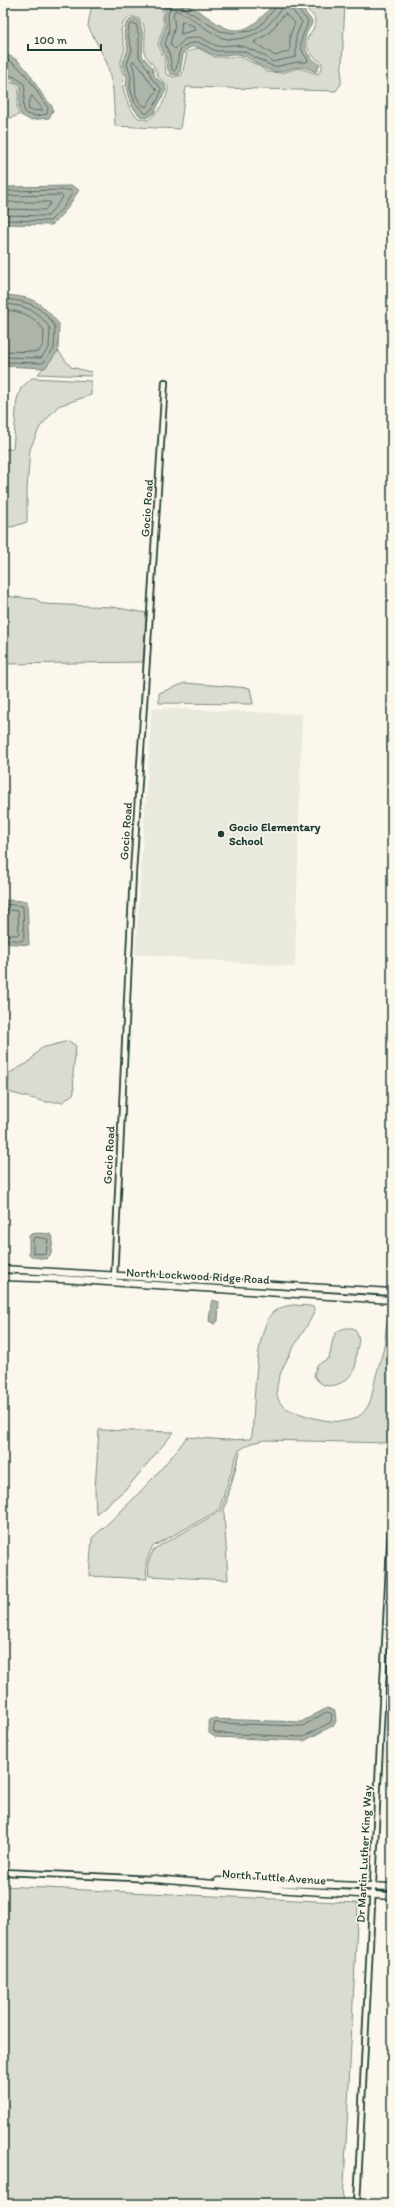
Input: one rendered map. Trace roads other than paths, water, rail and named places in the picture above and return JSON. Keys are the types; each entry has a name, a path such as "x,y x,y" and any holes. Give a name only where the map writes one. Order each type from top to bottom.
{"main road":[{"name":"North Lockwood Ridge Road","path":"7,1274 47,1271 114,1279 392,1300"},
{"name":"North Lockwood Ridge Road","path":"7,1274 392,1292"},
{"name":"North Tuttle Avenue","path":"154,1879 392,1887"},
{"name":"North Tuttle Avenue","path":"154,1879 392,1896"}],"street":[{"name":"Gocio Road","path":"114,1279 134,865 165,382"},
{"name":"Dr Martin Luther King Way","path":"357,2204 371,1895 392,1505"},
{"name":"North Tuttle Avenue","path":"3,1872 154,1879"}],"water":[{"path":"170,3 186,6 222,26 233,30 244,29 258,21 274,3 298,3 312,21 305,37 306,51 315,61 320,64 316,72 302,67 284,71 272,71 265,69 242,55 215,55 198,47 191,47 183,54 180,73 178,75 171,74 168,70 166,57 160,44 166,25 164,17 166,6"},
{"path":"131,19 136,19 140,22 143,36 142,56 152,67 155,77 164,84 166,90 154,113 146,118 140,116 131,105 126,88 127,78 122,65 128,49 124,32 126,24"},
{"path":"3,54 11,56 17,60 28,71 44,97 52,106 53,110 49,118 30,120 21,115 19,106 21,86 13,80 3,77"},
{"path":"72,186 79,190 66,210 52,225 3,224 3,187"},
{"path":"3,295 22,297 36,302 41,305 59,324 58,351 45,368 3,366"},
{"path":"3,900 27,901 29,945 3,943"},
{"path":"31,1234 50,1234 53,1237 51,1254 46,1259 33,1257 29,1254 29,1236"},
{"path":"213,1300 219,1302 218,1321 214,1324 209,1321 211,1303"},
{"path":"327,1708 335,1711 336,1721 334,1725 304,1741 215,1737 209,1733 209,1721 211,1719 301,1722"}],"place":[{"name":"Gocio Elementary School","path":"221,834"}]}
